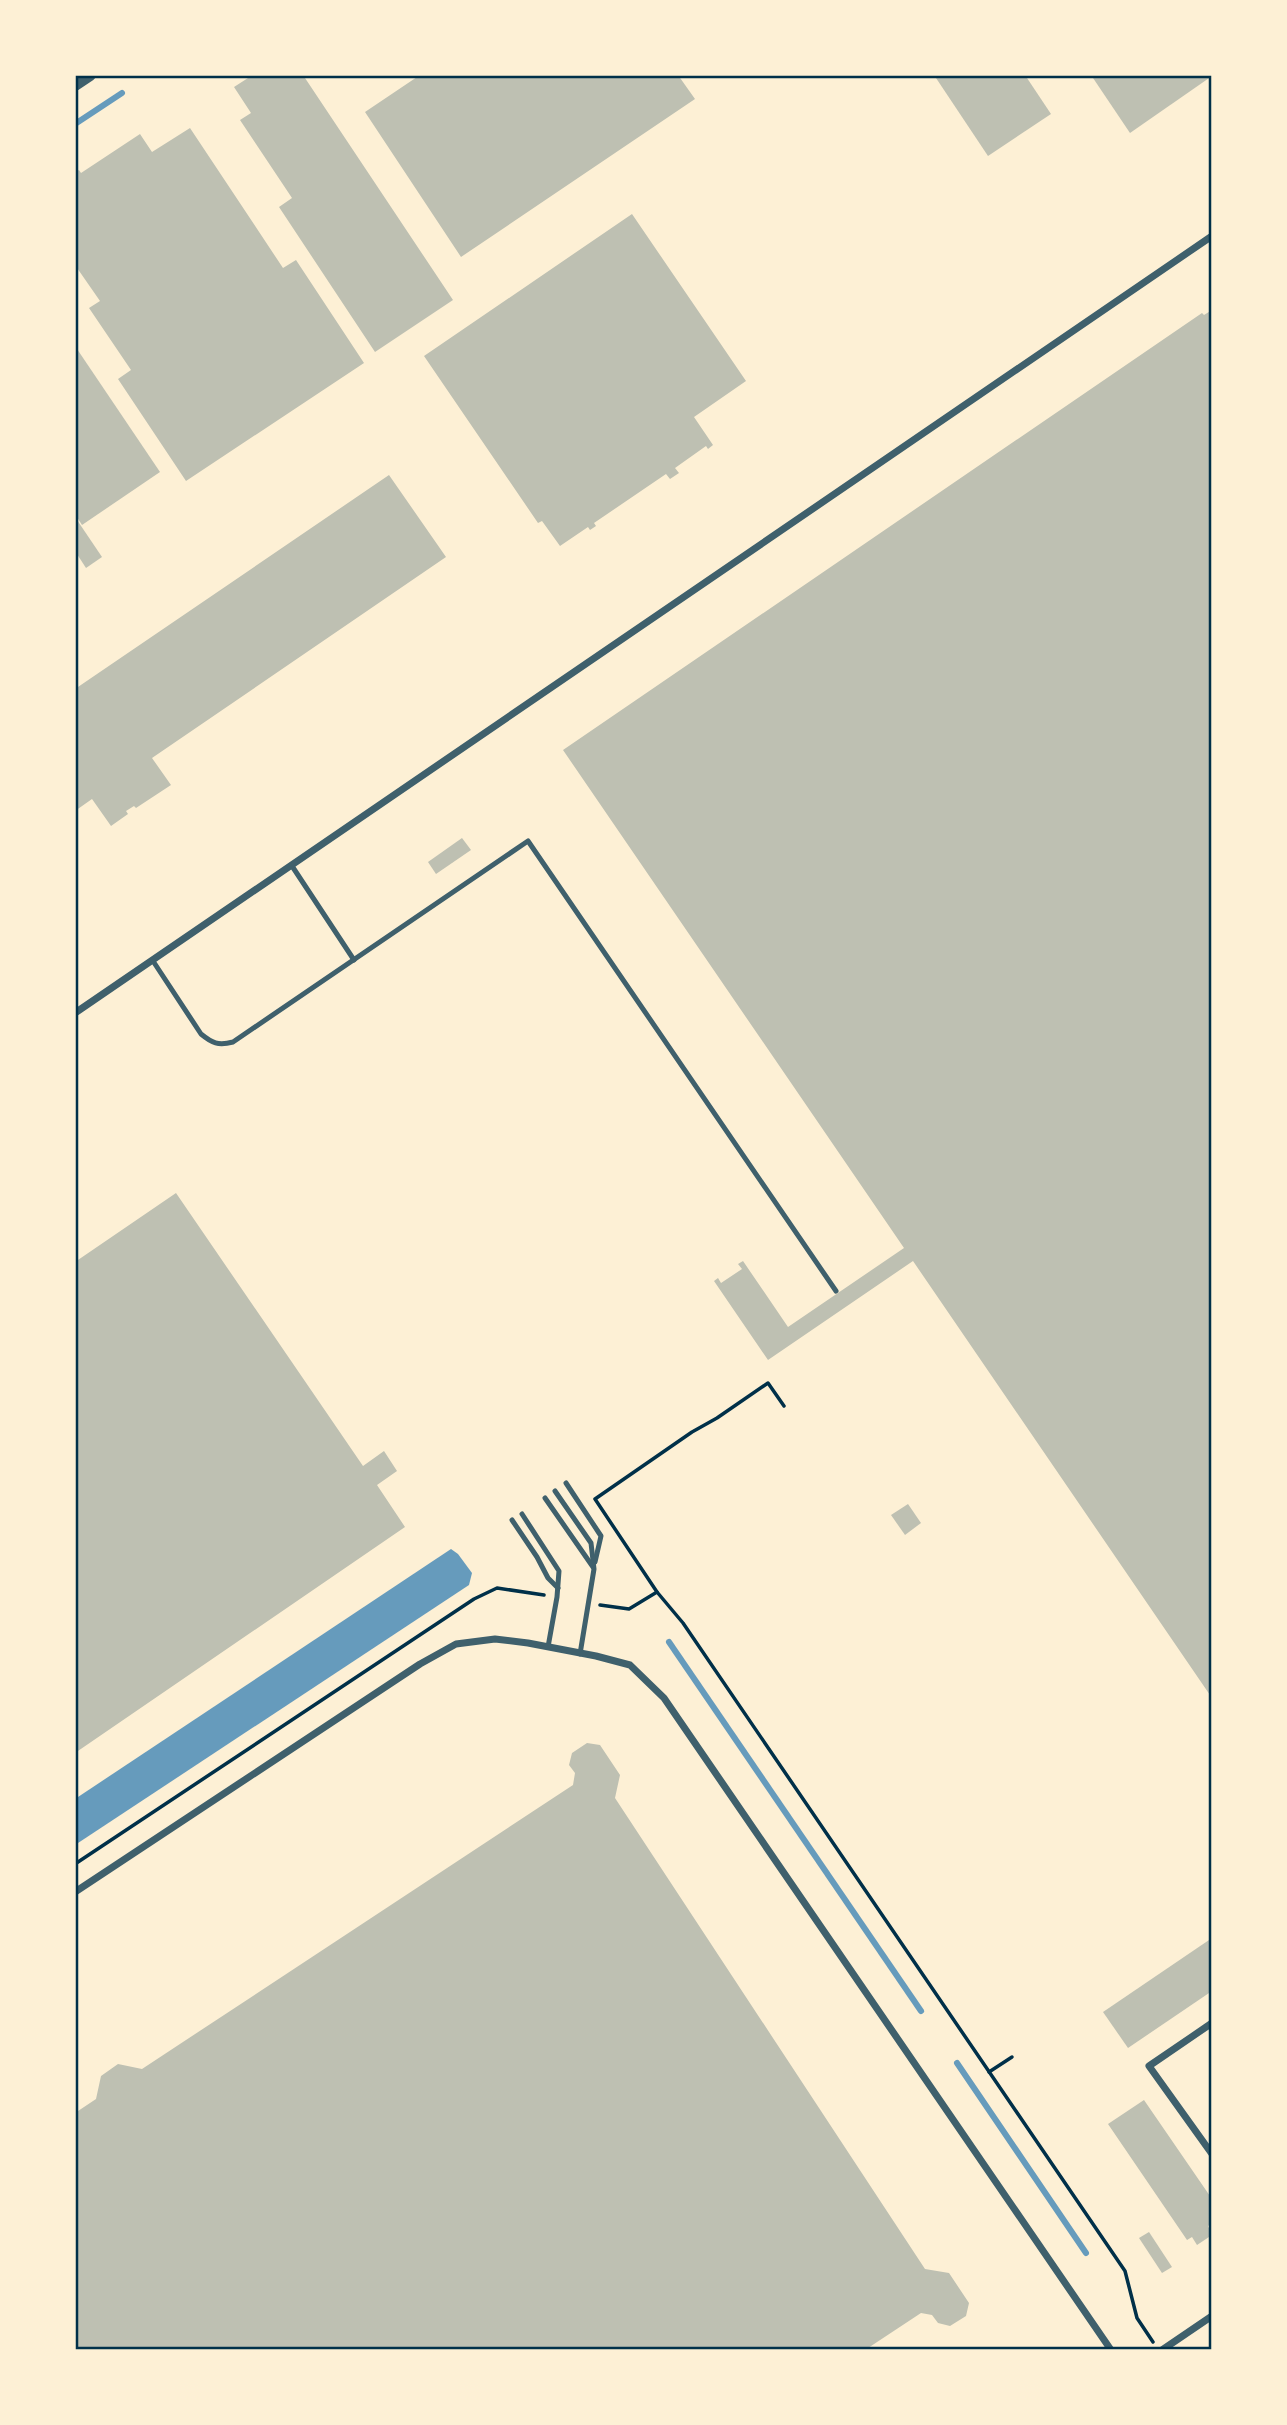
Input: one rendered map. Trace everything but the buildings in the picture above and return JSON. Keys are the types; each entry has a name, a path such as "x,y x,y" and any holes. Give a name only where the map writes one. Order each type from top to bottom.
{"street":[{"path":"75,85 90,75"},
{"path":"75,1013 1212,236"},
{"path":"75,1892 420,1664 456,1644 495,1639 548,1647 630,1665 664,1698 1111,2350"},
{"path":"1212,2023 1149,2066 1212,2154"},
{"path":"1160,2350 1212,2316"}],"lane":[{"path":"153,961 201,1034 212,1043 222,1045 233,1042 528,841 836,1291"},
{"path":"292,866 354,960"},
{"path":"566,1483 601,1536 580,1654"},
{"path":"555,1491 591,1543 594,1569"},
{"path":"545,1498 594,1569"},
{"path":"522,1514 559,1571 548,1647"},
{"path":"512,1520 548,1578 558,1588"}],"path":[{"path":"784,1406 768,1383 595,1499 657,1592 683,1623 1125,2271 1137,2318 1160,2350"},
{"path":"75,1864 474,1599 497,1588 557,1597"},
{"path":"588,1604 629,1609 657,1592"},
{"path":"989,2072 1012,2057"}],"water":[{"path":"451,1549 472,1573 469,1585 75,1845 75,1799"}],"waterway":[{"path":"75,124 122,93"},
{"path":"669,1642 921,2011"},
{"path":"957,2063 1086,2253"}]}
